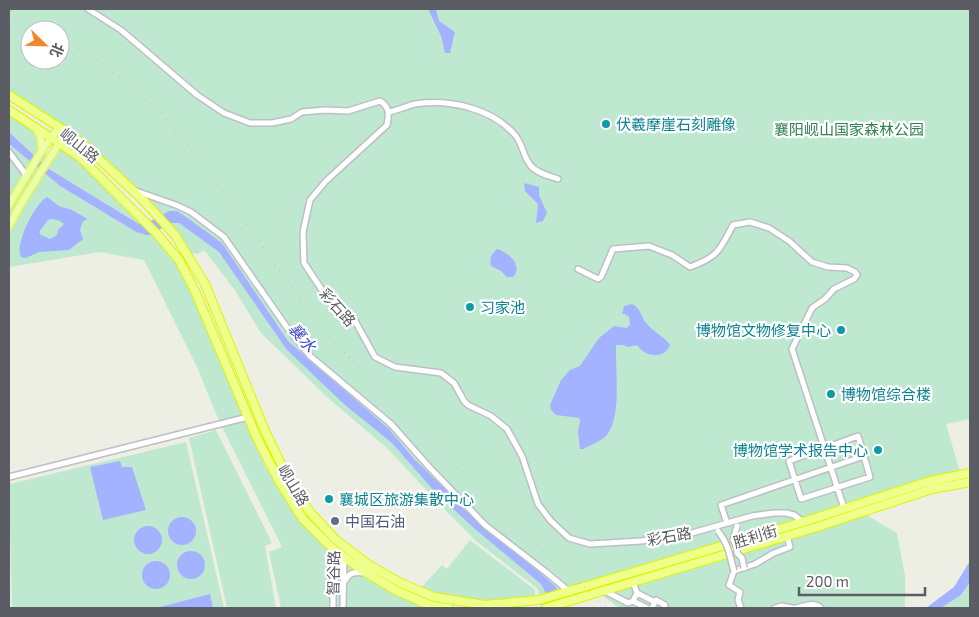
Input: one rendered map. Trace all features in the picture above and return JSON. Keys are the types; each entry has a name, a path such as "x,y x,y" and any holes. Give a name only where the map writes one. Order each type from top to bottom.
{"highway":[{"name":"岘山路","path":"9,95 85,146 146,202 186,252 206,284 265,431 287,476 309,511 334,537 370,565 400,583 434,597 497,606 509,606 539,600"},
{"name":"岘山路","path":"9,110 80,157 158,235 179,260 195,291 248,417 280,483 302,519 333,549 367,574 397,591 432,606 449,608"},
{"name":"胜利街","path":"546,608 568,596 844,508 930,481 970,473"},
{"name":"胜利街","path":"539,600 605,591 787,536 932,489 970,482"}],"main road":[{"path":"33,126 40,135 42,150"},
{"path":"9,226 50,157 55,141 62,130"},
{"path":"9,205 42,150 55,141"},
{"path":"50,157 58,151 64,150 80,157"}],"street":[{"path":"88,9 121,30 197,95 224,113 250,124 272,123 291,119 302,112 348,111 380,101 385,104 389,112 415,104 434,103 480,110 516,135 532,167 558,179"},
{"name":"彩石路","path":"389,112 387,125 380,133 326,181 310,200 303,232 304,263 324,293 355,320 375,356 395,367 441,373 454,382 468,406 491,416 507,429 522,456 538,504 551,521 570,538 590,544 641,542 692,533 752,516 774,513 794,515 803,522"},
{"path":"9,152 27,176"},
{"path":"133,190 191,212 224,238 288,329 310,356 391,424 485,525 548,572 568,596"},
{"path":"578,269 598,280 613,249 649,246 672,255 690,267 707,261 718,252 733,225 750,222 769,228 789,241 812,262 828,267 846,268 855,272 857,275 854,279 834,289 825,299 812,308 792,348 844,508"},
{"path":"9,477 248,417"},
{"path":"858,436 870,477 801,499 789,461 824,448 858,436"},
{"path":"727,523 721,504 864,456"},
{"path":"740,608 738,600 740,592 729,585 734,571 731,556 727,550 727,542 718,531 718,528 727,523 736,523 737,526 733,540 737,547 737,553 742,558 744,568"},
{"path":"315,532 328,548 333,558"},
{"path":"734,571 755,564 790,546 787,536"},
{"name":"智谷路","path":"333,608 334,537"},
{"path":"727,542 733,540"},
{"name":"智谷路","path":"343,608 344,546"},
{"path":"344,584 347,576 354,572 367,574"},
{"path":"633,582 637,593 654,602 656,600 665,604 664,608"},
{"path":"605,591 628,603 633,601 645,607 646,598"},
{"path":"633,601 637,593"},
{"path":"652,608 654,602"},
{"path":"796,608 813,604 821,608"},
{"path":"775,608 782,606 792,608"}],"green space":[{"name":"襄阳岘山国家森林公园","path":"9,9 970,9 970,419 946,424 962,479 928,487 856,509 897,533 905,576 905,608 619,608 599,593 725,554 723,546 588,584 601,596 559,608 541,608 538,589 476,541 387,448 328,398 261,333 234,289 204,250 198,254 186,252 166,226 85,146 9,95","holes":["855,509 845,518 743,549 741,541"]},
{"path":"9,110 52,138 42,150 49,157 59,143 80,157 145,225 139,224 49,169 9,132"},
{"path":"9,144 60,186 136,232 153,234 175,261 198,307 265,466 300,522 353,568 397,596 431,608 281,608 269,552 282,547 220,423 197,367 144,260 99,252 9,267"},
{"path":"216,430 272,543 265,546 276,608 227,608 189,438"},
{"path":"186,442 224,608 12,608 9,484"},
{"path":"470,540 534,589 536,598 484,603 434,594 421,588 442,565 447,569"},
{"path":"970,582 970,608 941,608 961,595"}],"water":[{"path":"428,9 436,9 439,21 455,32 450,53 445,53 441,36"},
{"name":"襄水","path":"9,132 49,169 139,224 145,224 169,211 177,211 222,243 288,341 389,429 414,459 475,518 556,587 565,608 554,608 541,584 475,529 435,492 392,443 345,405 287,350 219,252 179,223 170,223 151,235 136,232 60,186 9,144"},
{"path":"524,183 539,187 539,195 547,213 543,221 536,223 538,204 525,191"},
{"path":"47,197 59,206 72,210 86,218 87,220 83,221 80,230 83,239 69,250 39,252 26,258 21,257 20,243 23,234 32,215","holes":["48,220 60,221 64,224 58,230 57,235 50,239 39,232"]},
{"path":"497,249 510,256 516,264 516,273 513,277 507,277 501,271 491,266 491,257"},
{"path":"632,304 638,309 646,323 670,345 663,353 654,355 645,352 637,345 628,347 616,345 617,392 612,427 602,439 580,449 579,418 556,415 551,410 550,405 561,380 570,370 580,366 599,338 614,326 626,328 630,325 629,317 622,314 624,306"},
{"path":"120,461 122,467 132,467 146,510 103,520 90,467"},
{"path":"182,517 192,521 196,531 192,541 182,545 172,541 168,531 172,521"},
{"path":"148,526 158,530 162,540 158,550 148,554 138,550 134,540 138,530"},
{"path":"191,551 201,555 205,565 201,575 191,579 181,575 177,565 181,555"},
{"path":"156,561 166,565 170,575 166,585 156,589 146,585 142,575 146,565"},
{"path":"970,561 970,582 961,595 941,608 926,608 954,587"},
{"path":"210,594 213,608 156,608"}],"railway":[{"path":"9,14 21,20"},
{"path":"70,45 96,58 161,112 226,195 316,322 384,395 553,562 607,608"}],"place":[{"name":"伏羲摩崖石刻雕像","path":"606,124"},
{"name":"习家池","path":"470,307"},
{"name":"博物馆文物修复中心","path":"841,330"},
{"name":"博物馆综合楼","path":"831,394"},
{"name":"博物馆学术报告中心","path":"878,450"},
{"name":"襄城区旅游集散中心","path":"329,499"},
{"name":"中国石油","path":"335,521"}]}
